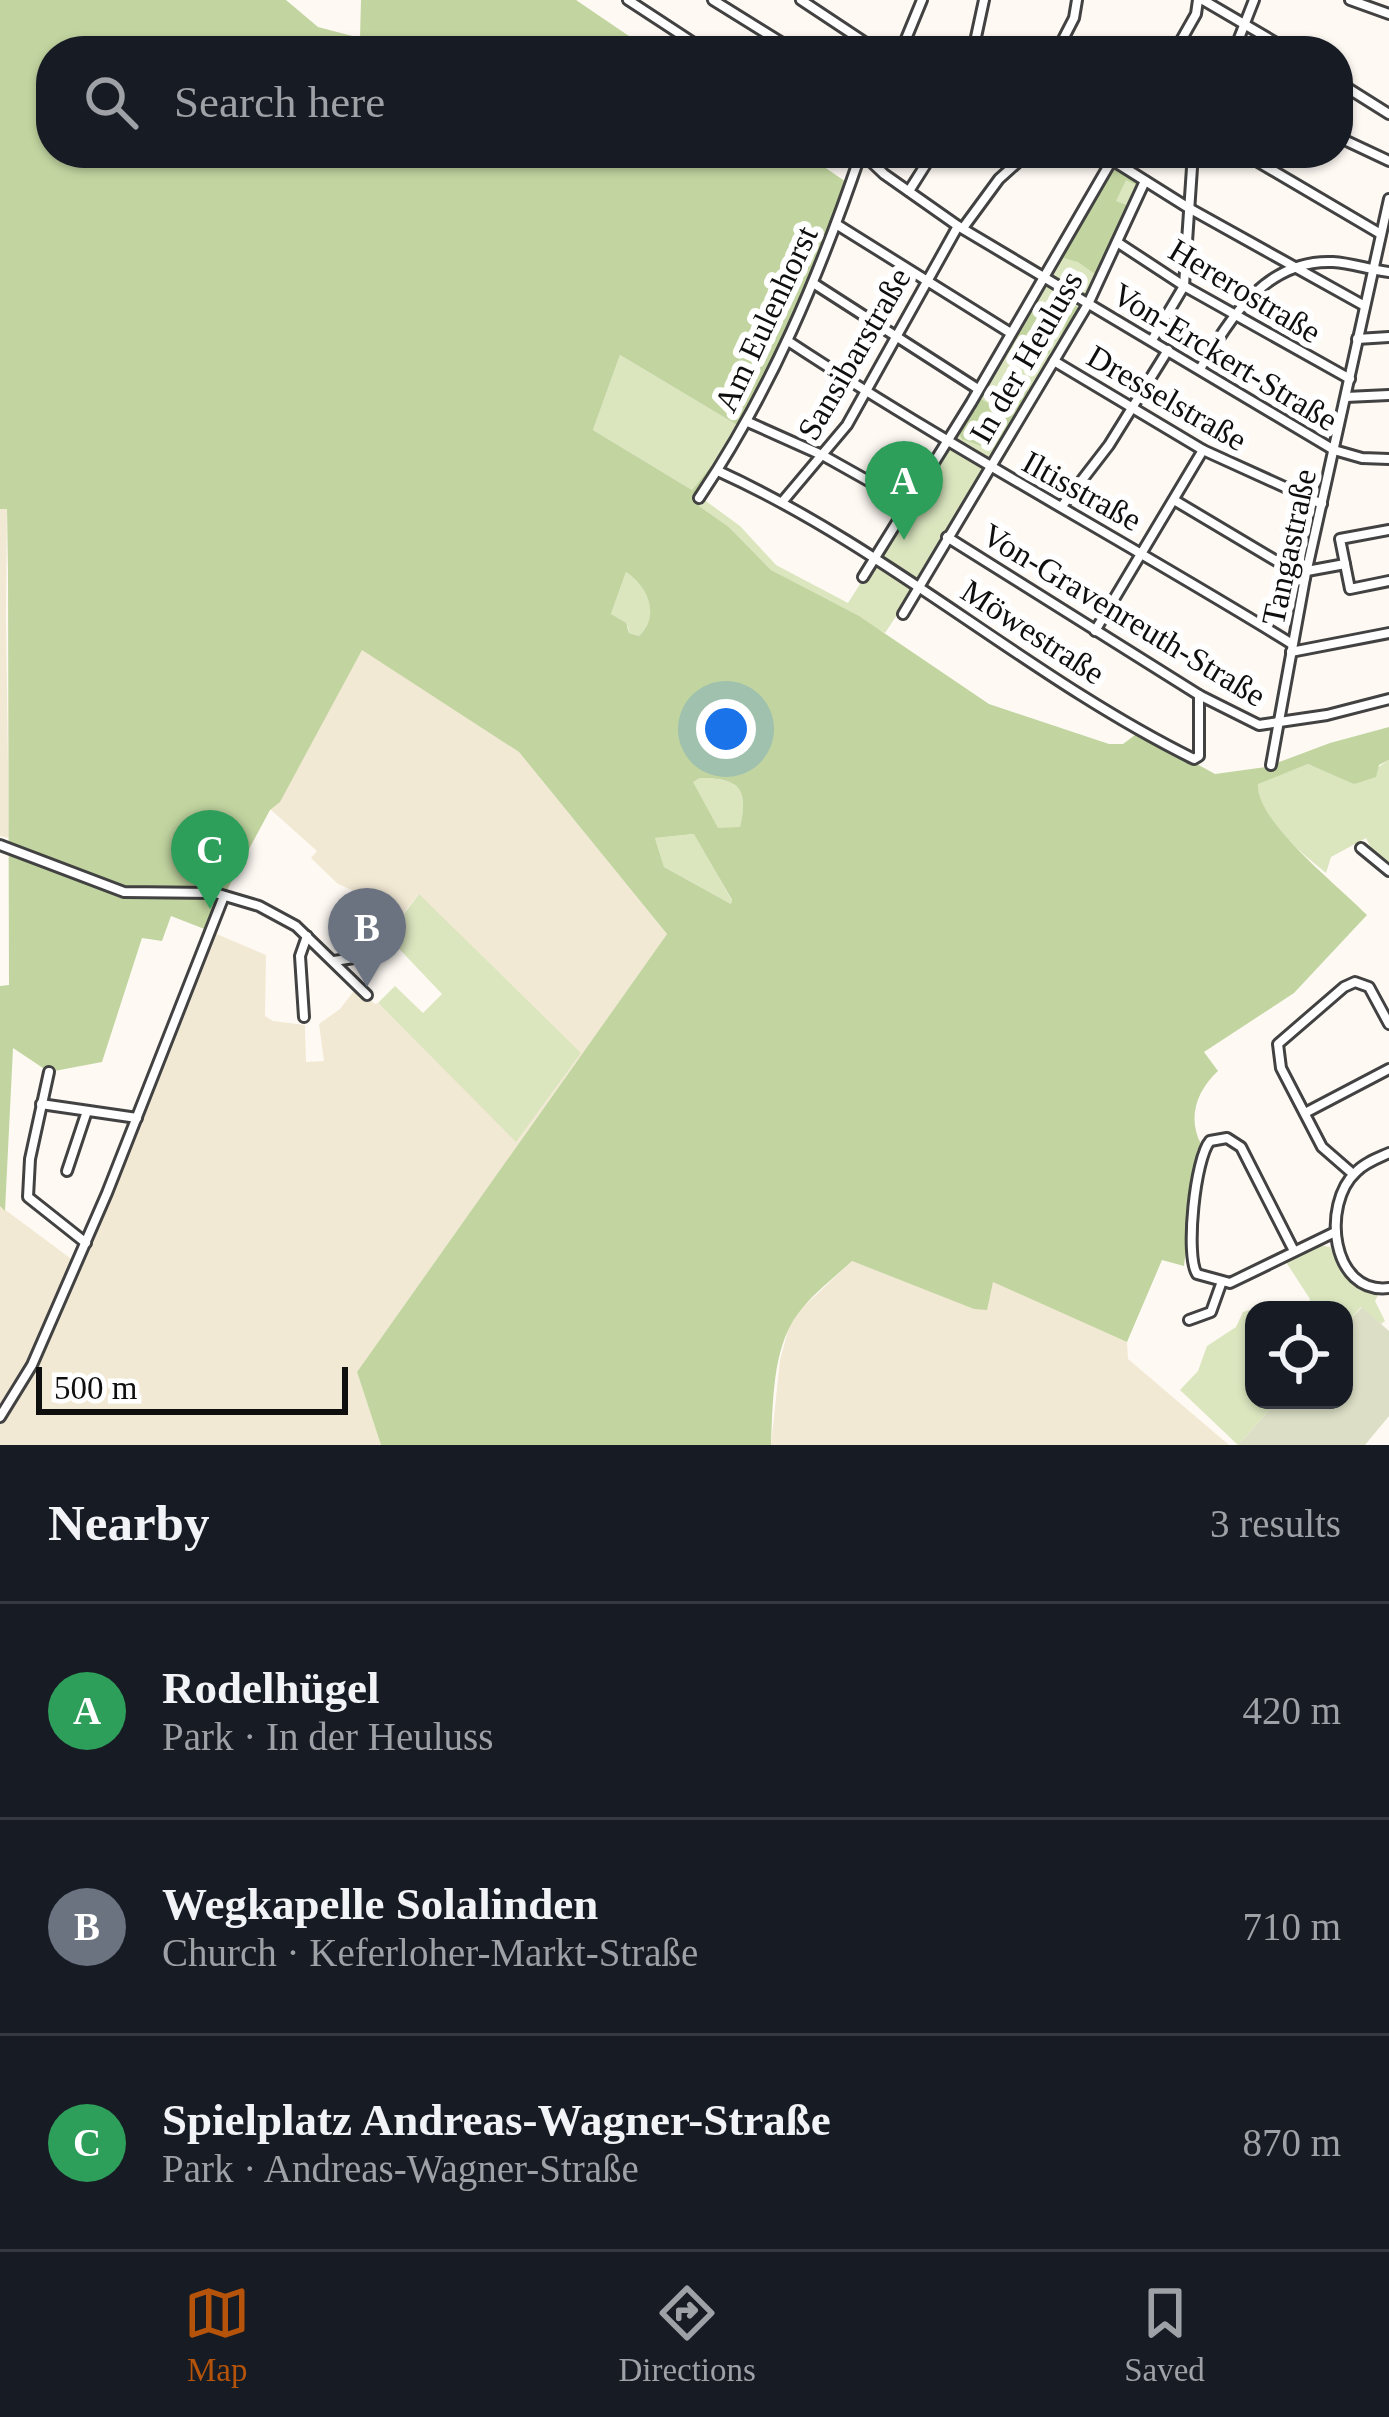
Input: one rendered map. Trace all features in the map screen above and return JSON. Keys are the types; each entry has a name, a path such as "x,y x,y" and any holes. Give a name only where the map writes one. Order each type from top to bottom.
{"street":[{"path":"713,0 772,36"},
{"path":"801,0 855,36"},
{"path":"976,36 984,0"},
{"path":"1065,36 1077,0"},
{"path":"1184,36 1201,0 1265,36"},
{"path":"1240,36 1254,0"},
{"path":"1350,0 1389,14"},
{"path":"635,2 684,36"},
{"path":"906,36 917,2"},
{"path":"1353,91 1389,114"},
{"path":"1353,144 1389,161"},
{"name":"Am Eulenhorst","path":"699,498 748,422 788,341 857,168"},
{"name":"Von-Erckert-Straße","path":"881,168 960,227 1043,279 1334,450 1389,459"},
{"path":"909,191 924,168"},
{"name":"Sansibarstraße","path":"784,501 824,456 868,392 924,281 960,227 1011,168"},
{"name":"In der Heuluss","path":"863,577 1109,168"},
{"path":"1129,168 1187,208 1363,305"},
{"path":"1152,340 1184,286 1191,168"},
{"path":"1268,168 1379,233"},
{"name":"In der Heuluss","path":"903,614 1088,304 1145,181"},
{"name":"Tangastraße","path":"1271,765 1306,574 1389,200"},
{"path":"836,224 1009,332"},
{"name":"Hererostraße","path":"1118,242 1184,286 1350,379"},
{"path":"1200,369 1233,313 1258,289 1296,269 1334,262 1389,272"},
{"path":"813,283 978,389"},
{"path":"1357,339 1389,337"},
{"name":"Iltisstraße","path":"788,341 946,441 1143,552 1292,648"},
{"path":"1062,506 1109,445 1168,350"},
{"name":"Dresselstraße","path":"1054,361 1203,450 1322,504"},
{"path":"1346,397 1389,395"},
{"path":"748,422 824,456 906,502"},
{"path":"1095,631 1203,450"},
{"name":"Möwestraße","path":"718,471 784,501 1046,671 1190,758 1199,759 1198,695"},
{"path":"1174,500 1306,574 1345,564"},
{"path":"1389,530 1340,539 1351,589 1389,581"},
{"name":"Von-Gravenreuth-Straße","path":"947,537 1198,695 1259,725 1278,724"},
{"path":"1292,648 1389,633"},
{"path":"1278,724 1389,699"},
{"path":"0,845 124,892 224,896 274,912 307,936 367,995"},
{"path":"1361,848 1389,871"},
{"path":"0,1417 24,1380 86,1243 224,896"},
{"path":"304,1017 300,956 307,936"},
{"path":"334,961 367,956 382,943"},
{"path":"1353,1174 1328,1155 1305,1113 1278,1062 1281,1040 1355,982 1370,987 1389,1024"},
{"path":"1305,1113 1389,1070"},
{"path":"49,1072 30,1159 28,1197 86,1243"},
{"path":"41,1104 137,1118"},
{"path":"67,1171 87,1111"},
{"path":"1294,1251 1241,1147 1232,1139 1215,1138 1200,1156 1190,1256 1197,1274 1220,1284 1233,1282 1333,1233"},
{"path":"1389,1153 1353,1174 1333,1233 1360,1283 1389,1288"},
{"path":"1190,1320 1211,1312 1220,1284"}],"shaded area":[{"path":"7,508 9,838 0,836 0,509"},
{"path":"362,649 519,752 667,934 357,1372 381,1445 0,1445 0,1420 26,1381 110,1194 212,932 266,955 265,1016 305,1025 306,1062 324,1061 319,1024 340,1009 357,987 516,1141 580,1053 418,895 380,942 357,892 338,884 311,858 317,851 270,809 280,801"},
{"path":"0,1206 74,1261 19,1377 0,1406"},
{"path":"852,1261 975,1309 992,1281 1127,1342 1128,1359 1229,1445 771,1445 780,1360 789,1327 798,1312"}],"green space":[{"path":"0,0 286,0 318,27 352,36 36,36 36,168 826,168 849,184 811,283 742,428 620,355 593,430 692,490 732,440 699,496 699,506 729,527 771,570 859,616 989,704 1109,744 1123,744 1139,732 1215,774 1266,767 1389,727 1389,760 1379,765 1376,777 1354,784 1308,764 1258,784 1261,799 1284,834 1367,915 1294,993 1204,1052 1218,1071 1200,1096 1195,1114 1201,1144 1184,1266 1162,1260 1127,1342 993,1282 987,1310 974,1309 852,1261 809,1300 789,1329 775,1378 771,1445 381,1445 357,1372 667,934 519,752 362,650 280,802 270,810 223,891 207,930 171,916 162,941 142,938 102,1062 49,1072 13,1048 5,1211 0,1206 0,986 9,985 7,509 0,509","holes":["626,572 641,586 650,611 639,636 629,633 626,623 611,614","724,780 738,788 743,803 740,827 718,828 693,782","694,834 732,900 731,904 664,867 655,838"]},
{"path":"361,0 576,0 629,36 360,36"},
{"path":"1112,168 1141,181 1087,300 1047,275"},
{"path":"1113,168 1139,181 1138,186 1126,180 1116,201 1129,206 1102,272 1095,274 1060,257"},
{"path":"1045,282 1084,305 987,461 952,438"},
{"path":"1071,302 1081,310 1053,356 1067,319 1047,312 1056,333 1049,354 1012,336 1027,310 1049,305 1061,310"},
{"path":"620,355 742,428 692,490 593,430"},
{"path":"1022,379 1028,387 1026,400 996,448 962,439 957,430 971,409 975,411 979,398 1006,413"},
{"path":"948,445 985,467 985,472 916,582 879,557"},
{"path":"699,496 740,526 776,565 848,603 874,562 915,588 885,633 771,570 729,527 699,506"},
{"path":"626,572 641,585 651,611 639,636 629,633 611,614"},
{"path":"1389,760 1389,866 1376,858 1366,838 1331,857 1326,873 1282,833 1259,796 1258,783 1308,764 1354,783"},
{"path":"724,780 738,788 743,803 740,828 717,829 692,782"},
{"path":"695,834 731,904 664,867 655,838"},
{"path":"419,894 581,1053 516,1142 378,1003 395,986 423,1013 442,994 387,936"},
{"path":"1319,1245 1330,1247 1354,1284 1378,1295 1375,1301 1385,1321 1381,1324 1361,1307 1353,1316 1353,1301 1309,1301 1286,1262"},
{"path":"1362,1307 1389,1331 1389,1416 1365,1445 1238,1445 1270,1409 1353,1409 1353,1316"},
{"path":"1243,1312 1245,1409 1270,1409 1238,1445 1180,1390 1198,1371 1207,1346 1236,1327"}],"place":[{"name":"Rodelhügel","path":"904,540"},
{"name":"Spielplatz Andreas-Wagner-Straße","path":"210,909"},
{"name":"Wegkapelle Solalinden","path":"367,987"}]}
